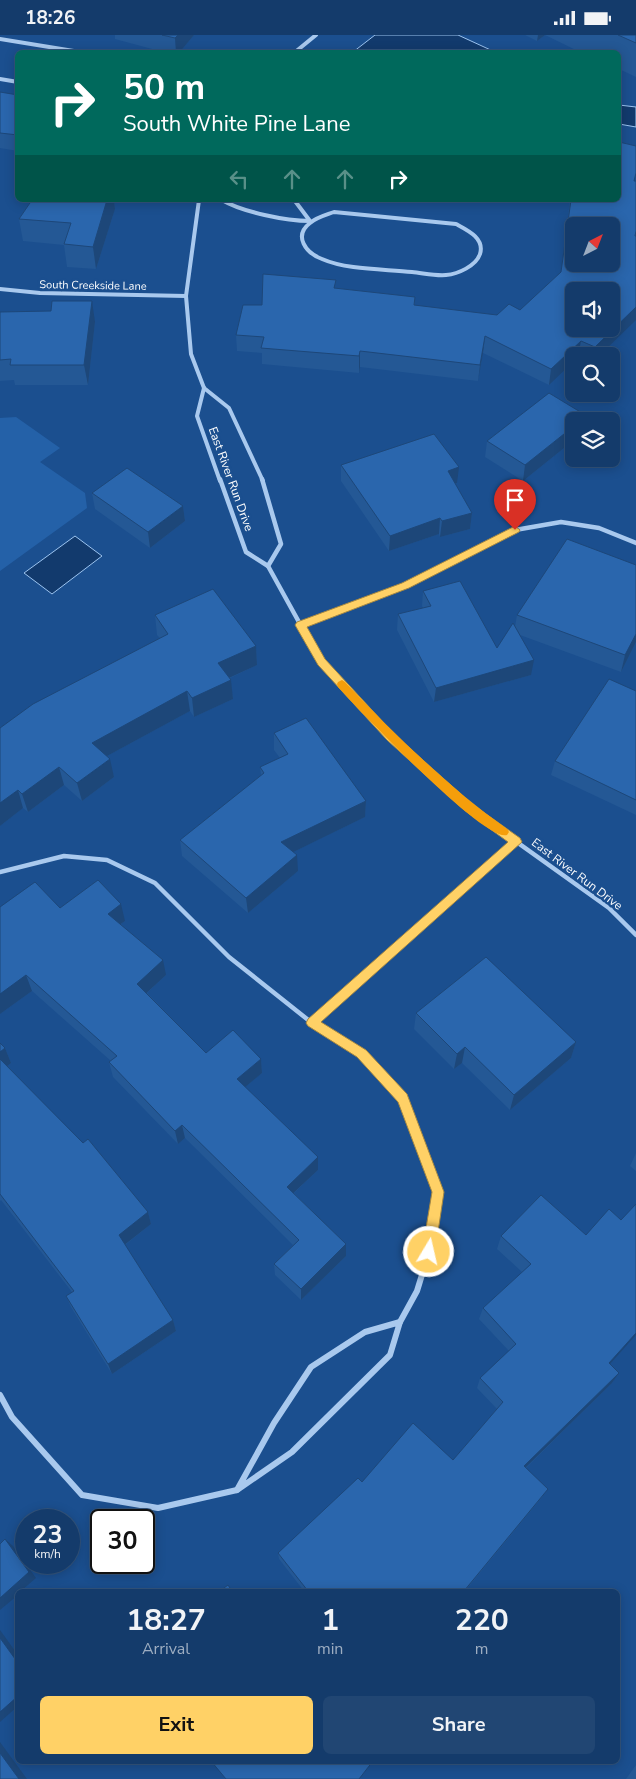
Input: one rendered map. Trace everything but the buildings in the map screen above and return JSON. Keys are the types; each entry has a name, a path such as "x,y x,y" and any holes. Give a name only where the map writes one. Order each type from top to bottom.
{"street":[{"path":"298,50 316,35"},
{"path":"0,39 68,50"},
{"path":"0,79 15,82"},
{"path":"199,202 186,296 191,354 204,388"},
{"path":"225,202 232,206 288,221 310,221 327,214 348,212 456,224 476,236 481,244 482,253 478,261 470,268 459,273 446,275 334,264 310,254 303,246 301,237 303,229 310,221"},
{"path":"296,202 310,221"},
{"name":"South Creekside Lane","path":"0,289 40,293 186,296"},
{"name":"East River Run Drive","path":"268,565 281,544 260,471 229,408 204,388 198,416 246,552 268,565 321,662 391,737 468,807 609,908 636,935"},
{"path":"300,625 406,585 515,530 562,522 599,528 636,543"},
{"path":"312,1023 516,842"},
{"path":"0,872 64,855 107,860 155,883 229,957 312,1023 361,1053 403,1099 438,1192 426,1259 417,1291 400,1322 390,1355 292,1452 237,1490 158,1508 82,1495 12,1417 0,1395"},
{"path":"237,1490 274,1423 312,1367 365,1332 400,1322"}],"shaded area":[{"path":"375,35 458,35 491,50 356,50"},
{"path":"621,105 636,107 636,127 621,124"},
{"path":"16,417 60,448 40,462 85,493 87,508 0,571 0,418"},
{"path":"75,536 102,556 52,594 24,573"}],"slow traffic":[{"path":"342,684 391,737 468,807 503,832"}],"route":[{"path":"429,1252 438,1192 403,1099 361,1053 312,1023 516,842 468,807 391,737 321,662 300,625 406,585 515,530"}]}
